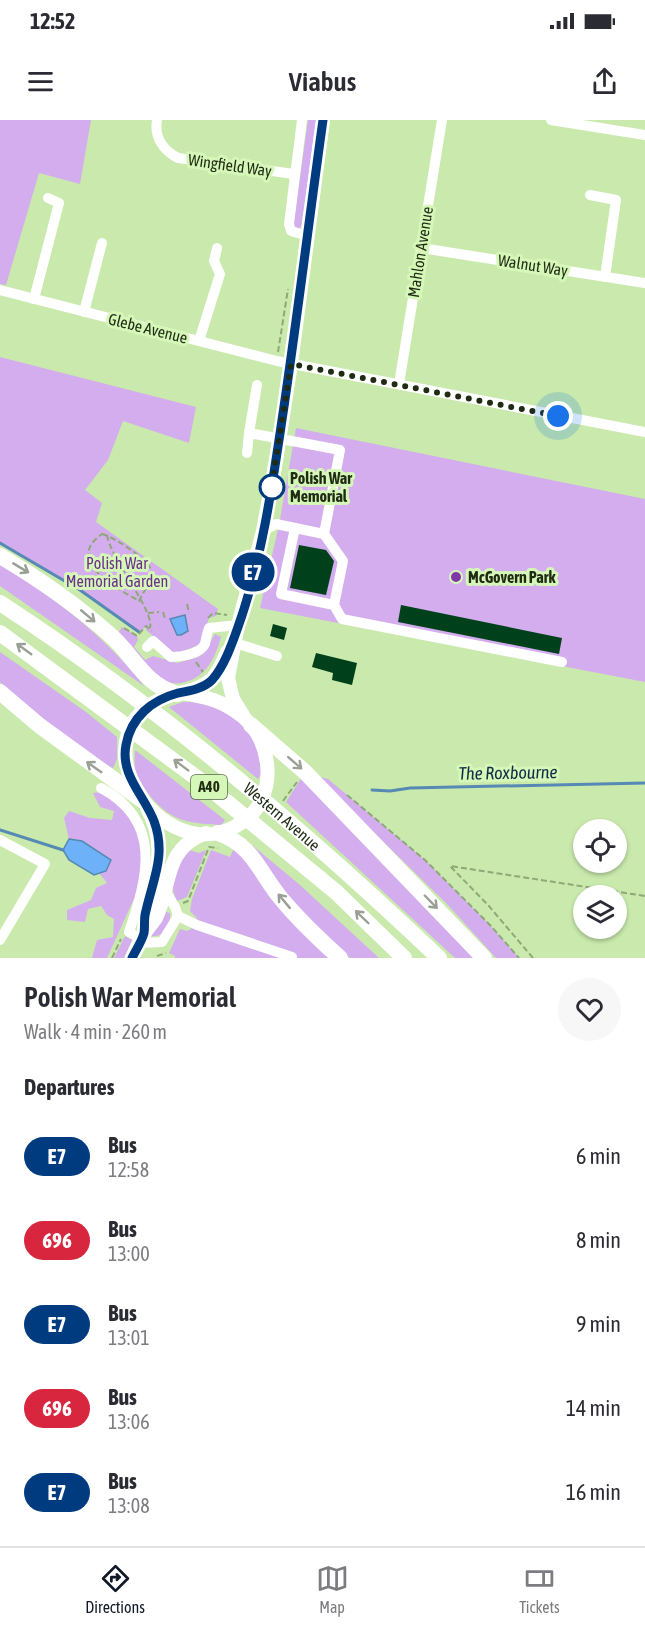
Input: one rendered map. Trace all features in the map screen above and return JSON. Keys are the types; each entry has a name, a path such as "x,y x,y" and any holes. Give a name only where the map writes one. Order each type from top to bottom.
{"highway":[{"path":"0,556 42,581 79,608 111,635 141,672 173,695"},
{"name":"Western Avenue","path":"0,603 128,692 224,767 354,877 439,958"},
{"name":"Western Avenue","path":"0,633 205,784 336,892 404,958"},
{"path":"0,692 40,726 143,802"},
{"path":"247,721 304,772 484,958"},
{"path":"218,832 230,837 247,850 282,901 340,958"}],"main road":[{"path":"141,939 159,864 159,843 154,821 129,774 125,746 132,725 153,704 173,695 201,687 211,681 220,668 263,531 291,364 323,120"},
{"path":"132,958 141,939 155,920 171,866 178,852 190,841 218,832 251,816 264,795 268,776 266,757 261,744 234,699 228,678 235,643 234,620"},
{"path":"173,695 207,697 219,701 247,721"},
{"path":"143,802 172,825 194,832 218,832"}],"street":[{"name":"Wingfield Way","path":"157,120 156,136 169,154 178,158 294,174"},
{"path":"302,120 289,224 291,231 295,234 308,236"},
{"name":"Mahlon Avenue","path":"399,384 442,120"},
{"path":"557,120 645,135"},
{"path":"590,195 616,200 606,277"},
{"path":"34,299 59,203 48,198"},
{"path":"84,312 102,243"},
{"path":"199,341 220,274 214,261 217,248"},
{"name":"Walnut Way","path":"421,248 645,283"},
{"name":"Glebe Avenue","path":"2,291 242,354 645,432"},
{"path":"247,453 256,385"},
{"path":"249,433 340,450 324,534"},
{"path":"263,531 276,524 324,534 343,561 334,605 342,619 562,662"},
{"path":"295,528 281,594 334,605"},
{"path":"147,647 153,641 171,657 201,650 209,628 234,620"},
{"path":"235,643 278,656"},
{"path":"101,788 115,797 127,810 141,828 146,844 144,882 129,932 141,939 162,942 178,911"},
{"path":"0,840 45,864 0,940"},
{"path":"165,890 178,911 197,925 268,954 292,957"}],"path":[{"path":"102,534 107,535 146,562 151,569 151,578 140,601 114,586 90,566 88,560 90,549 102,534"},
{"path":"107,535 111,551 131,581 148,614 151,626 149,629"},
{"path":"187,604 189,613"},
{"path":"148,614 161,612 165,619"},
{"path":"207,620 213,613 234,620"},
{"path":"137,636 146,626 156,634"},
{"path":"190,653 206,676"},
{"path":"284,800 302,776"},
{"path":"346,794 425,860 491,926 519,958"},
{"path":"178,911 188,900 209,847 226,849"},
{"path":"533,958 488,905 450,866 645,896"},
{"path":"112,958 123,935"}],"green space":[{"path":"0,120 91,120 80,184 39,173 6,285 0,284"},
{"path":"308,120 317,120 301,227 298,229 293,226"},
{"name":"Polish War Memorial Garden","path":"0,357 196,407 189,443 123,421 108,460 85,490 102,503 96,522 218,609 216,616 209,618 200,645 174,654 146,630 146,627 139,632 80,590 0,543"},
{"name":"McGovern Park","path":"296,428 645,499 645,682 260,608 279,525"},
{"path":"0,562 77,618 112,650 144,686 0,586"},
{"path":"122,627 137,636 138,640 134,647 145,660 153,656 177,663 198,657 204,653 215,634 221,637 216,653 203,672 189,681 173,683 161,680 143,663 118,633"},
{"path":"0,652 86,712 117,737 117,759 113,768 105,765 53,729 0,682"},
{"path":"183,702 210,705 241,722 256,744 261,774 258,779 169,707"},
{"path":"135,750 225,820 221,825 183,820 160,807 138,777 135,769"},
{"path":"316,776 328,779 425,860 488,923 519,958 496,958 446,903"},
{"path":"302,777 477,958 455,958 286,802"},
{"path":"103,792 123,807 144,845 138,890 107,958 92,958 97,940 113,937 114,919 107,915 101,906 88,909 85,922 67,920 67,910 91,900 96,888 107,883 99,873 106,871 82,841 69,839 64,818 69,811 90,818 112,820 114,811 100,807 93,793"},
{"path":"252,845 300,885 379,958 350,958 282,889 260,860"},
{"path":"234,848 332,958 175,958 169,953 180,929 187,931 191,929 197,918 190,911 192,899 211,850 230,857"},
{"path":"189,850 199,853 206,850 187,897 177,901 173,881 177,868"},
{"path":"162,911 170,913 168,926 160,935 151,936"},
{"path":"125,936 132,940 124,958 114,958"}],"water":[{"path":"185,615 188,631 177,635 170,619"},
{"path":"69,839 82,841 111,860 106,871 94,875 69,860 63,850"}],"building":[{"path":"299,545 326,550 334,561 326,595 290,588"},
{"path":"401,605 562,638 559,654 398,622"},
{"path":"273,624 287,628 284,640 270,636"},
{"path":"316,653 357,663 352,685 332,680 333,673 312,667"}],"waterway":[{"name":"The Roxbourne","path":"0,543 80,590 139,632"},
{"name":"The Roxbourne","path":"372,790 645,783"},
{"path":"0,830 63,850"}],"bus line":[{"name":"E7","path":"132,958 144,934 145,915 159,864 159,843 154,821 129,774 125,746 132,725 153,704 170,695 201,687 211,681 220,668 238,626 258,555 276,460 323,120"}],"place":[{"name":"Polish War Memorial","path":"272,487"},
{"name":"McGovern Park","path":"456,577"}],"route":[{"path":"272,487 270,496 291,364 558,416"}]}
